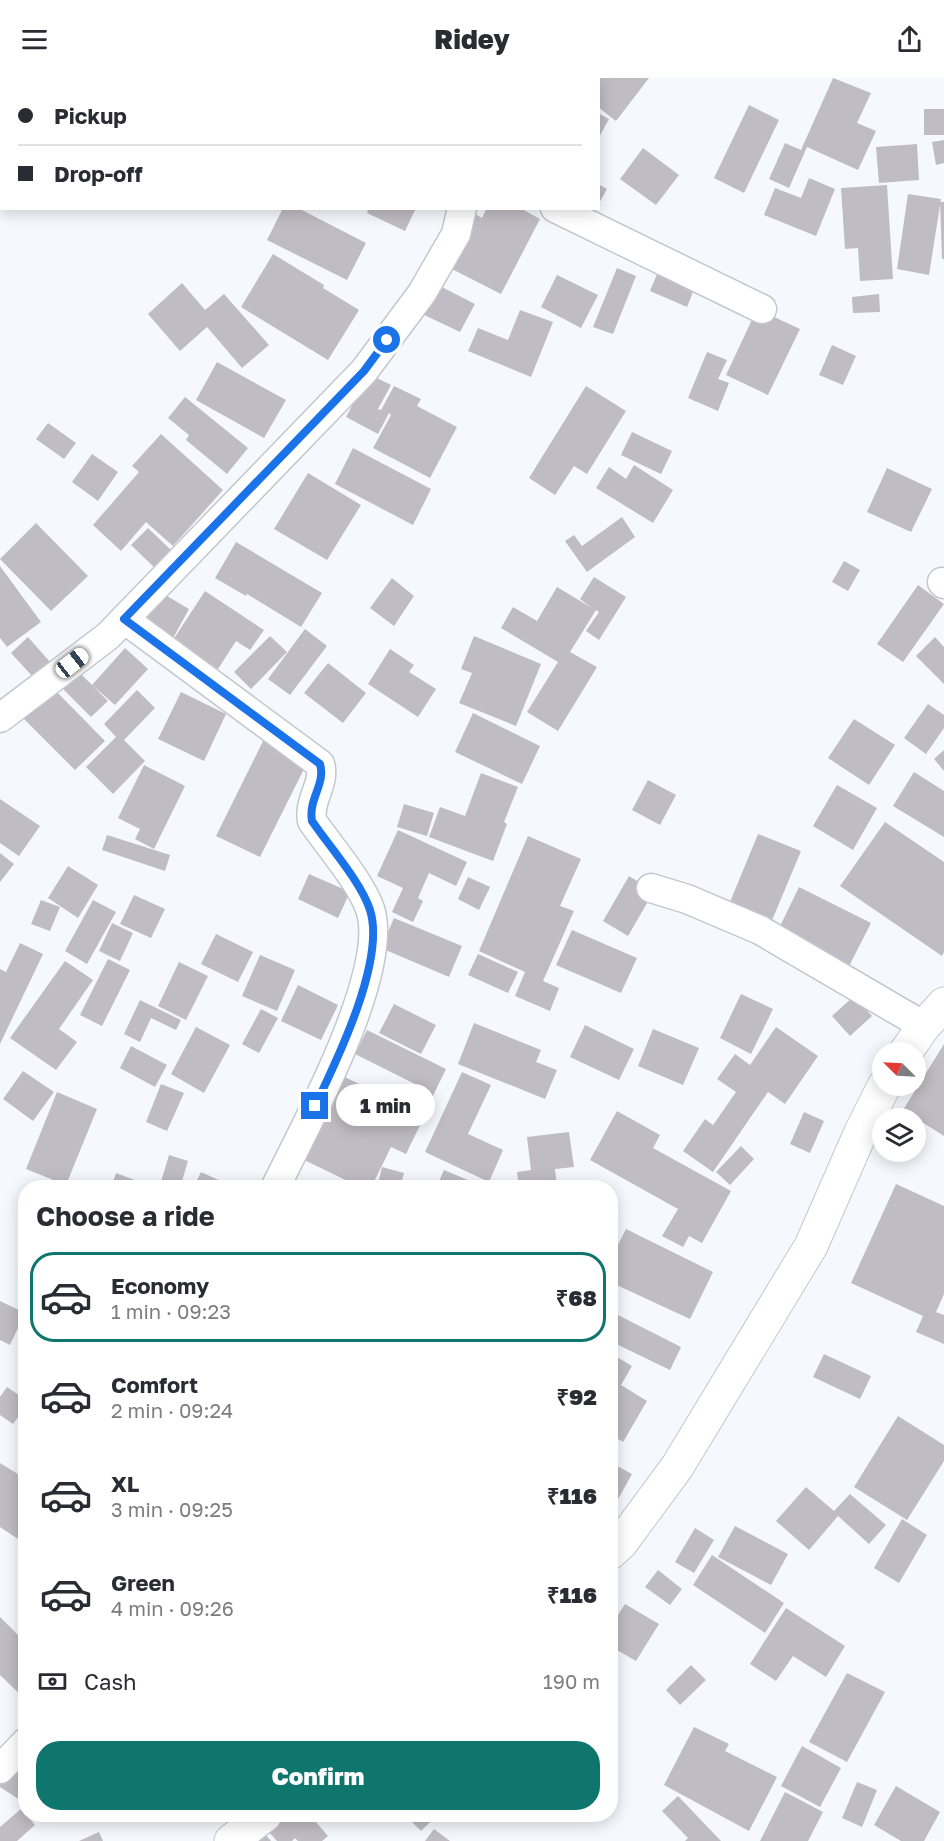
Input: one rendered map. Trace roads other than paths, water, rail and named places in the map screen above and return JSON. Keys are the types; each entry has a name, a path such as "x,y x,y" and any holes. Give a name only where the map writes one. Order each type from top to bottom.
{"main road":[{"path":"913,1042 934,1015"},
{"path":"618,1546 677,1467 811,1246 879,1096"},
{"path":"231,1841 256,1822"}],"street":[{"path":"0,718 108,636 364,371 422,293 456,234 462,210"},
{"path":"559,210 762,309"},
{"path":"124,619 320,764 322,772 310,810 312,821 358,885 370,910 374,938 363,995 335,1064 279,1180"},
{"path":"651,888 687,899 760,930 934,1015"},
{"path":"0,1769 18,1750"}]}
